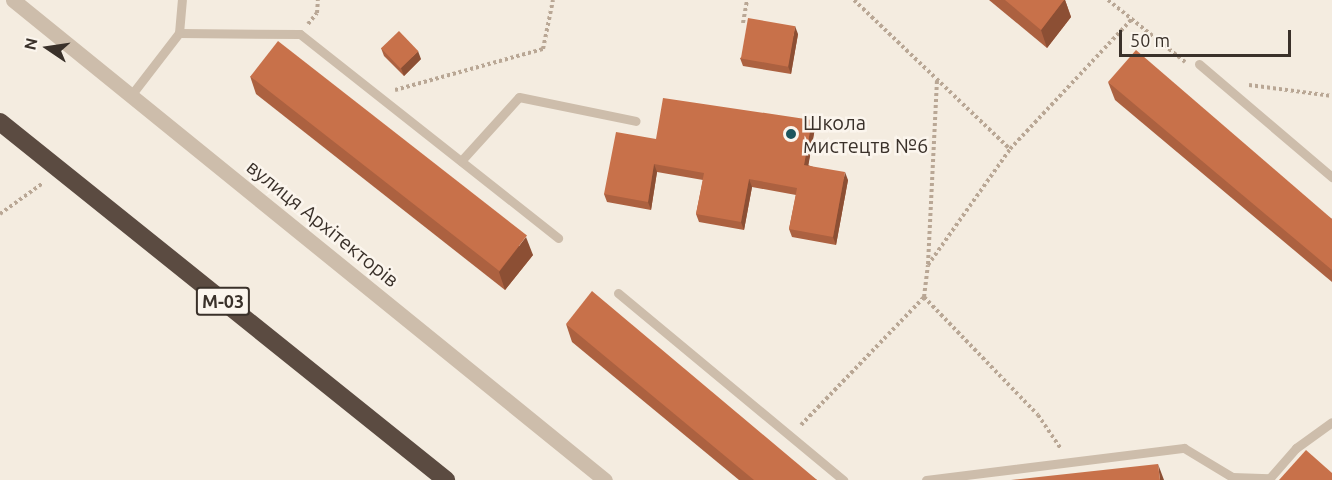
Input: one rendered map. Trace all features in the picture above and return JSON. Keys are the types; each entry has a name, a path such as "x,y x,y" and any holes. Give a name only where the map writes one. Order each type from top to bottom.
{"highway":[{"name":"М-03","path":"0,122 446,480"}],"street":[{"name":"вулиця Архітекторів","path":"13,0 132,94 605,480"}],"lane":[{"path":"132,94 179,33 182,0"},
{"path":"179,33 300,34 558,238"},
{"path":"1199,64 1332,177"},
{"path":"461,161 519,97 636,121"},
{"path":"618,293 843,480"},
{"path":"926,480 1184,448 1232,477 1269,479 1296,448 1332,422"}],"path":[{"path":"300,34 317,13 318,0"},
{"path":"377,95 543,49 553,0"},
{"path":"743,23 747,0"},
{"path":"854,0 1010,149"},
{"path":"1108,0 1193,69 1199,64"},
{"path":"928,265 1010,149 1132,19"},
{"path":"790,436 924,297 928,265 937,80"},
{"path":"1221,82 1332,96"},
{"path":"0,214 61,171"},
{"path":"924,297 1038,415 1071,462"}],"building":[{"path":"1005,0 1064,0 1041,30"},
{"path":"748,18 795,26 788,67 741,58"},
{"path":"399,31 418,51 400,69 381,48"},
{"path":"278,41 527,236 499,271 250,76"},
{"path":"1136,50 1332,219 1332,270 1108,82"},
{"name":"Школа мистецтв №6","path":"663,98 812,120 804,165 845,172 833,237 789,229 797,188 749,179 741,222 696,214 704,173 654,164 648,202 604,194 616,132 656,139"},
{"path":"592,291 817,480 754,480 566,324"},
{"path":"1306,450 1332,473 1332,480 1279,480"},
{"path":"1158,464 1160,480 1011,480"}],"place":[{"name":"Школа мистецтв №6","path":"791,134"}]}
